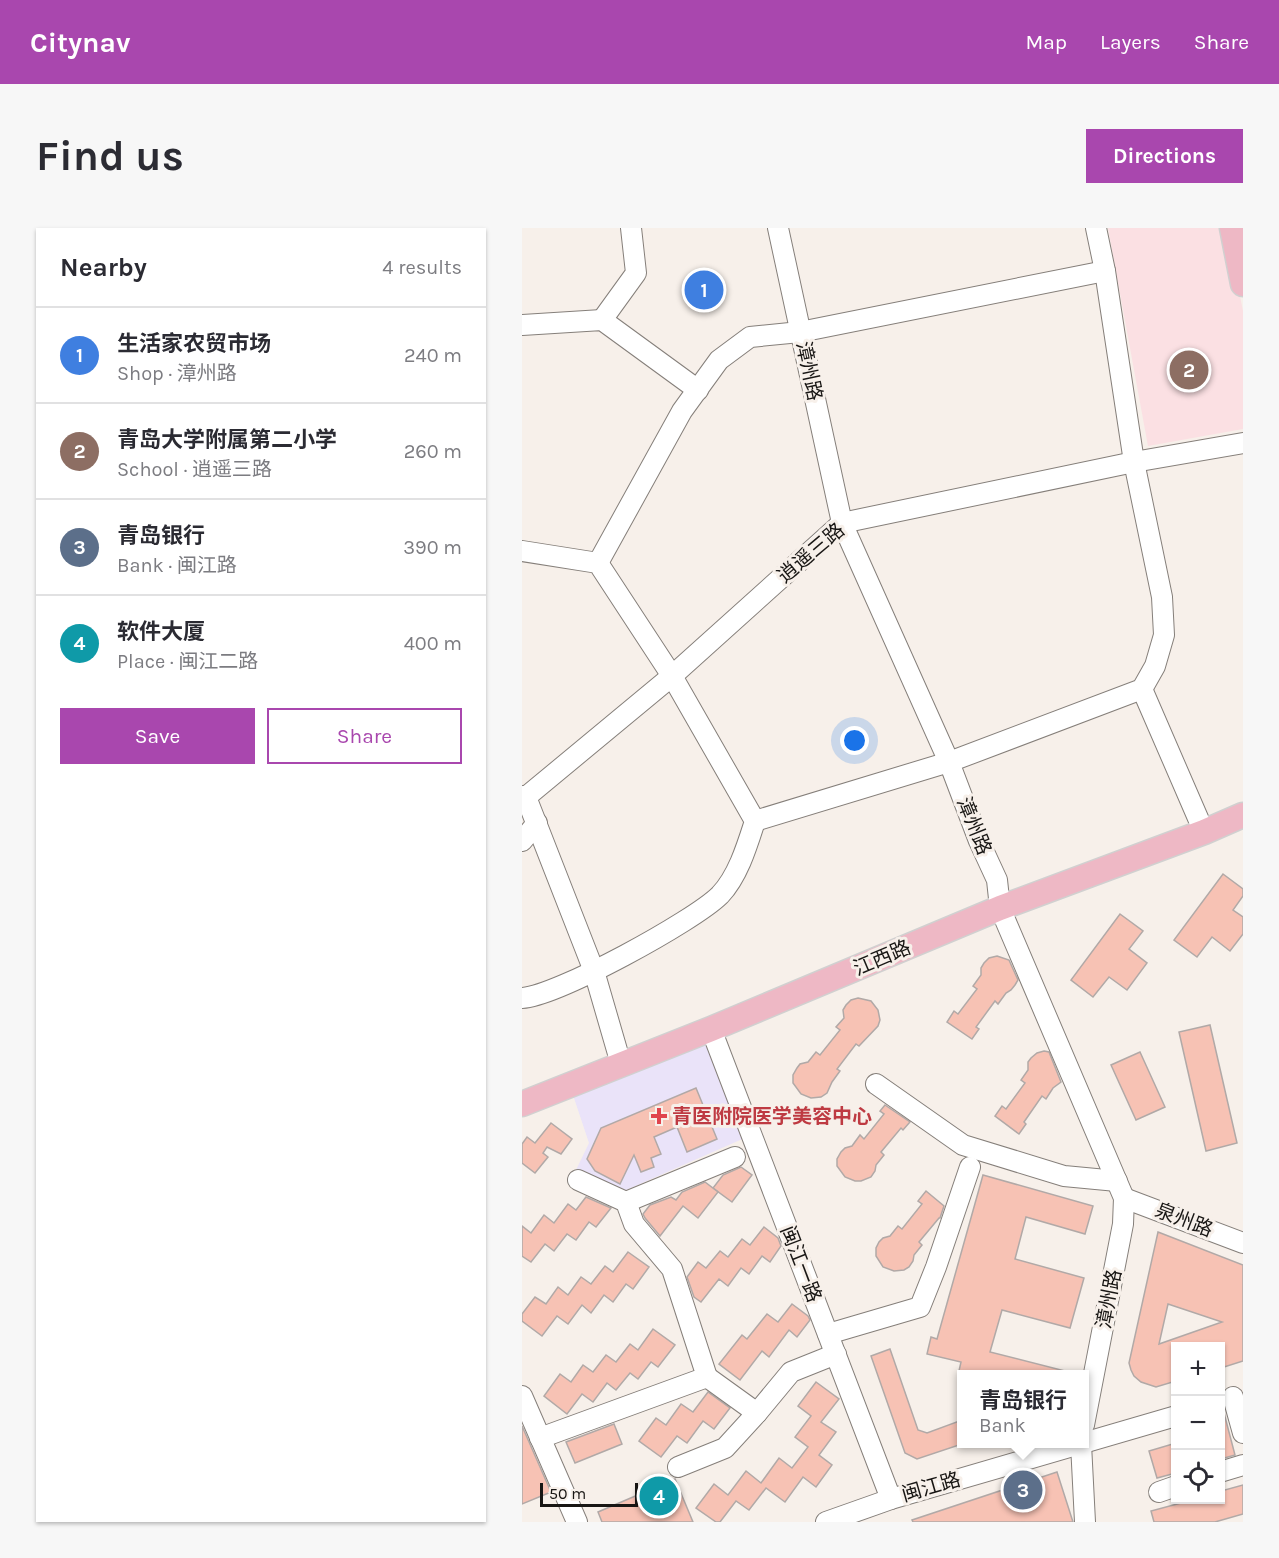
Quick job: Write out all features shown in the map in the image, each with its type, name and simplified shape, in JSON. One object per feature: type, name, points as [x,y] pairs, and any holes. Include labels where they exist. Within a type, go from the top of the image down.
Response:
[{"type":"main road","points":[[1232,228],[1243,284]]},
{"type":"main road","name":"江西路","points":[[522,1104],[711,1029],[1000,908],[1204,832],[1243,815]]},
{"type":"street","points":[[602,320],[636,273],[631,228]]},
{"type":"street","name":"漳州路","points":[[778,228],[842,523],[949,762],[979,841],[997,880],[1000,908],[1120,1189],[1123,1224],[1089,1399]]},
{"type":"street","points":[[755,821],[949,762],[1142,689],[1155,666],[1164,635],[1162,597],[1134,462],[1105,271],[1096,228]]},
{"type":"street","points":[[598,563],[682,411],[719,360],[750,337],[800,332],[1105,271]]},
{"type":"street","points":[[522,325],[602,320],[698,390]]},
{"type":"street","name":"逍遥三路","points":[[524,796],[672,676],[842,523],[1134,462],[1243,443]]},
{"type":"street","points":[[522,550],[598,563],[672,676],[755,821],[747,846],[729,883],[720,895],[704,908],[594,971],[550,990],[522,998]]},
{"type":"street","points":[[1142,689],[1204,832]]},
{"type":"street","points":[[524,796],[537,823],[594,971],[621,1064]]},
{"type":"street","points":[[522,841],[537,823]]},
{"type":"street","name":"闽江一路","points":[[711,1029],[891,1499]]},
{"type":"street","name":"泉州路","points":[[876,1084],[963,1145],[1064,1176],[1120,1189],[1243,1243]]},
{"type":"street","points":[[626,1202],[735,1157]]},
{"type":"street","points":[[828,1334],[920,1307],[970,1167]]},
{"type":"street","points":[[578,1180],[626,1202],[634,1224],[672,1269],[707,1377],[757,1413]]},
{"type":"street","points":[[678,1467],[724,1448],[791,1372],[836,1354]]},
{"type":"street","points":[[540,1438],[707,1377]]},
{"type":"street","points":[[522,1396],[577,1522]]},
{"type":"street","points":[[1232,1398],[1243,1433]]},
{"type":"street","name":"闽江路","points":[[1089,1442],[1171,1417]]},
{"type":"street","name":"闽江路","points":[[826,1522],[891,1499],[1067,1448]]},
{"type":"street","points":[[1081,1448],[1085,1522]]},
{"type":"street","points":[[1225,1471],[1243,1466]]},
{"type":"shaded area","points":[[1108,228],[1226,228],[1243,311],[1243,429],[1148,446]]},
{"type":"shaded area","name":"青医附院医学美容中心","points":[[707,1039],[747,1137],[624,1191],[576,1170],[589,1143],[573,1095]]},
{"type":"building","points":[[1223,874],[1243,889],[1243,896],[1233,910],[1243,917],[1243,934],[1230,951],[1212,937],[1197,957],[1174,940]]},
{"type":"building","points":[[1120,914],[1143,931],[1129,949],[1147,963],[1127,990],[1109,977],[1093,997],[1071,980]]},
{"type":"building","points":[[997,956],[1009,960],[1018,980],[998,1004],[995,1001],[976,1027],[979,1029],[972,1039],[947,1022],[954,1011],[958,1014],[977,989],[973,986],[981,975],[984,963],[989,958]]},
{"type":"building","points":[[858,998],[871,1001],[878,1010],[880,1020],[878,1026],[859,1046],[856,1044],[837,1069],[840,1071],[827,1093],[821,1097],[811,1098],[801,1094],[793,1083],[793,1075],[797,1068],[800,1064],[808,1062],[816,1052],[820,1055],[840,1030],[836,1027],[844,1018],[843,1010],[846,1005]]},
{"type":"building","points":[[1210,1025],[1237,1143],[1206,1151],[1179,1032]]},
{"type":"building","points":[[1044,1051],[1049,1052],[1061,1082],[1053,1088],[1046,1099],[1042,1096],[1024,1122],[1026,1124],[1019,1134],[995,1116],[1002,1106],[1006,1109],[1025,1083],[1021,1080],[1028,1070],[1028,1062],[1031,1058]]},
{"type":"building","points":[[1140,1052],[1165,1107],[1136,1120],[1111,1065]]},
{"type":"building","points":[[696,1088],[717,1139],[687,1152],[677,1127],[654,1137],[661,1154],[651,1158],[654,1167],[641,1172],[634,1155],[620,1184],[595,1171],[587,1159],[601,1128]]},
{"type":"building","points":[[885,1105],[910,1122],[903,1130],[901,1128],[881,1152],[884,1155],[876,1165],[871,1177],[855,1181],[845,1177],[837,1166],[837,1159],[841,1152],[852,1146],[860,1135],[864,1139],[884,1114],[880,1111]]},
{"type":"building","points":[[551,1123],[572,1139],[561,1154],[547,1147],[543,1153],[548,1157],[535,1173],[522,1163],[522,1144],[527,1137],[535,1143]]},
{"type":"building","points":[[741,1167],[752,1175],[732,1202],[713,1188],[723,1175]]},
{"type":"building","points":[[983,1175],[1093,1206],[1085,1234],[1026,1217],[1015,1259],[1084,1278],[1070,1328],[1002,1310],[990,1352],[1061,1370],[959,1370],[961,1362],[927,1354],[931,1337],[937,1339]]},
{"type":"building","points":[[705,1182],[718,1192],[698,1218],[683,1206],[660,1236],[643,1214],[650,1205],[671,1197],[676,1200],[682,1192]]},
{"type":"building","points":[[926,1191],[944,1206],[940,1218],[919,1242],[922,1245],[914,1255],[909,1267],[894,1271],[883,1267],[876,1256],[879,1242],[890,1236],[898,1226],[902,1229],[922,1204],[918,1201]]},
{"type":"building","points":[[586,1197],[611,1208],[596,1227],[589,1222],[576,1240],[567,1234],[554,1251],[545,1244],[531,1262],[522,1256],[522,1226],[531,1233],[544,1215],[554,1223],[568,1204],[576,1210]]},
{"type":"building","points":[[764,1227],[778,1238],[781,1246],[770,1262],[762,1256],[749,1274],[741,1268],[728,1286],[719,1279],[701,1302],[694,1297],[687,1277],[698,1262],[706,1268],[720,1251],[728,1257],[742,1239],[750,1245]]},
{"type":"building","points":[[1158,1232],[1243,1265],[1243,1361],[1225,1367],[1225,1342],[1171,1342],[1171,1382],[1156,1387],[1141,1382],[1131,1370],[1129,1363]],"holes":[[[1168,1304],[1222,1322],[1159,1344]]]},
{"type":"building","points":[[628,1252],[649,1267],[633,1289],[626,1284],[613,1302],[604,1295],[591,1313],[582,1305],[568,1324],[557,1316],[542,1336],[522,1321],[522,1314],[535,1297],[546,1304],[558,1287],[568,1295],[581,1277],[591,1284],[605,1266],[613,1272]]},
{"type":"building","points":[[792,1304],[810,1320],[797,1337],[789,1330],[769,1357],[762,1351],[740,1380],[719,1364],[742,1335],[747,1339],[767,1314],[778,1322]]},
{"type":"building","points":[[653,1329],[675,1345],[658,1367],[651,1362],[638,1379],[630,1373],[616,1390],[607,1383],[593,1402],[582,1394],[567,1414],[544,1396],[560,1374],[571,1382],[583,1365],[593,1372],[606,1355],[616,1362],[630,1344],[638,1350]]},
{"type":"building","points":[[890,1349],[918,1430],[927,1433],[957,1422],[957,1446],[917,1459],[905,1453],[871,1356]]},
{"type":"building","points":[[816,1382],[839,1399],[821,1422],[836,1432],[819,1455],[832,1465],[816,1487],[803,1477],[785,1502],[766,1488],[749,1510],[736,1501],[720,1522],[716,1522],[696,1508],[714,1484],[728,1495],[746,1471],[761,1483],[779,1458],[792,1468],[808,1447],[795,1437],[811,1416],[798,1406]]},
{"type":"building","points":[[708,1392],[730,1408],[714,1429],[703,1421],[687,1443],[677,1436],[661,1457],[639,1441],[656,1418],[666,1425],[681,1404],[693,1412]]},
{"type":"building","points":[[1225,1417],[1235,1455],[1225,1458]]},
{"type":"building","points":[[614,1424],[622,1444],[575,1463],[566,1442]]},
{"type":"building","points":[[522,1426],[551,1492],[522,1504]]},
{"type":"building","points":[[1171,1444],[1171,1474],[1157,1478],[1149,1451]]},
{"type":"building","points":[[1057,1472],[1073,1522],[913,1522],[912,1520]]},
{"type":"building","points":[[675,1479],[693,1522],[602,1522],[598,1512]]},
{"type":"building","points":[[1243,1485],[1243,1514],[1215,1522],[1154,1522],[1151,1511],[1177,1504],[1225,1504],[1225,1490]]},
{"type":"place","name":"生活家农贸市场","points":[[704,290]]},
{"type":"place","name":"青岛大学附属第二小学","points":[[1189,370]]},
{"type":"place","name":"青医附院医学美容中心","points":[[659,1116]]},
{"type":"place","name":"青岛银行","points":[[1023,1490]]},
{"type":"place","name":"软件大厦","points":[[659,1496]]}]
